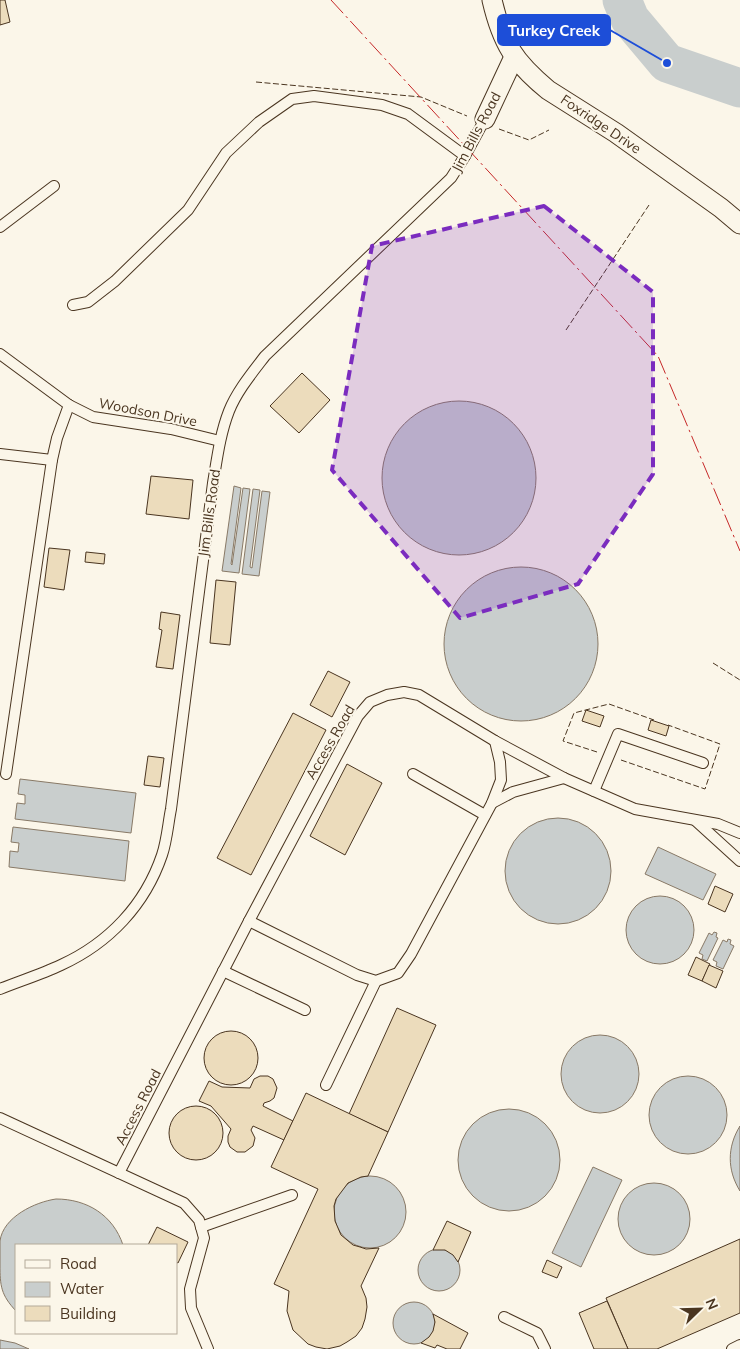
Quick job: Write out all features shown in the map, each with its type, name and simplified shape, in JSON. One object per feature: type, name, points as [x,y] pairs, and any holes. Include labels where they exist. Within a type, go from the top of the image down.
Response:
[{"type":"street","name":"Foxridge Drive","points":[[492,0],[502,35],[514,57],[527,72],[548,90],[616,133],[721,208],[740,224]]},
{"type":"street","name":"Jim Bills Road","points":[[485,118],[514,57]]},
{"type":"lane","points":[[73,305],[88,302],[115,281],[188,210],[226,154],[259,122],[292,99],[314,96],[382,105],[408,114],[465,156]]},
{"type":"lane","name":"Jim Bills Road","points":[[0,989],[60,966],[97,944],[116,929],[131,912],[155,873],[163,852],[171,809],[213,483],[220,440],[229,410],[244,384],[265,356],[452,178],[485,118]]},
{"type":"lane","points":[[0,227],[54,186]]},
{"type":"lane","name":"Woodson Drive","points":[[0,354],[69,405],[93,417],[171,429],[220,440]]},
{"type":"lane","points":[[6,774],[52,460],[57,438],[69,405]]},
{"type":"lane","points":[[0,454],[52,460]]},
{"type":"lane","name":"Access Road","points":[[119,1173],[249,921],[358,716],[370,702],[387,695],[404,692],[419,696],[495,741],[564,778],[634,809],[718,824],[740,834]]},
{"type":"lane","points":[[594,791],[618,734],[703,763]]},
{"type":"lane","points":[[249,921],[357,975],[376,981],[398,973],[411,954],[492,803],[501,780],[500,762],[495,741]]},
{"type":"lane","points":[[413,774],[485,815]]},
{"type":"lane","points":[[492,803],[513,792],[564,778]]},
{"type":"lane","points":[[696,821],[740,861]]},
{"type":"lane","points":[[223,971],[305,1010]]},
{"type":"lane","points":[[326,1085],[376,981]]},
{"type":"lane","points":[[0,1118],[184,1203],[199,1220],[204,1238],[190,1289],[191,1308],[208,1349]]},
{"type":"lane","points":[[201,1227],[292,1196]]},
{"type":"lane","points":[[504,1317],[537,1333],[545,1349]]},
{"type":"lane","points":[[732,1349],[740,1345]]},
{"type":"highlighted area","points":[[544,206],[653,292],[653,474],[578,584],[460,618],[332,470],[372,246]]},
{"type":"water","points":[[459,401],[489,406],[514,423],[531,448],[536,478],[531,508],[514,533],[489,550],[459,555],[429,550],[404,533],[387,508],[382,478],[387,448],[404,423],[429,406]]},
{"type":"water","points":[[234,486],[241,488],[232,565],[243,488],[250,489],[239,573],[222,571]]},
{"type":"water","points":[[253,489],[260,490],[250,567],[252,568],[262,491],[270,492],[259,576],[242,574]]},
{"type":"water","points":[[521,567],[551,572],[576,589],[593,614],[598,644],[593,674],[576,699],[551,716],[521,721],[491,716],[466,699],[449,674],[444,644],[449,614],[466,589],[491,572]]},
{"type":"water","points":[[20,779],[136,793],[131,833],[15,819],[17,803],[25,804],[25,795],[18,794]]},
{"type":"water","points":[[558,818],[578,822],[595,834],[607,851],[611,871],[607,891],[595,908],[578,920],[558,924],[538,920],[521,908],[509,891],[505,871],[509,851],[521,834],[538,822]]},
{"type":"water","points":[[13,827],[129,841],[125,881],[9,867],[10,851],[18,852],[19,843],[11,842]]},
{"type":"water","points":[[658,847],[716,874],[703,900],[645,874]]},
{"type":"water","points":[[660,896],[673,898],[684,906],[692,917],[694,930],[692,943],[684,954],[673,962],[660,964],[647,962],[636,954],[628,943],[626,930],[628,917],[636,906],[647,898]]},
{"type":"water","points":[[714,932],[717,933],[716,937],[718,938],[707,961],[702,959],[703,955],[699,953],[709,933],[712,935]]},
{"type":"water","points":[[728,939],[731,940],[730,944],[734,946],[723,969],[716,966],[717,962],[713,960],[723,940],[727,942]]},
{"type":"water","points":[[600,1035],[615,1038],[627,1047],[636,1059],[639,1074],[636,1089],[627,1101],[615,1110],[600,1113],[585,1110],[573,1101],[564,1089],[561,1074],[564,1059],[573,1047],[585,1038]]},
{"type":"water","points":[[688,1076],[703,1079],[715,1088],[724,1100],[727,1115],[724,1130],[715,1142],[703,1151],[688,1154],[673,1151],[661,1142],[652,1130],[649,1115],[652,1100],[661,1088],[673,1079]]},
{"type":"water","points":[[509,1109],[528,1113],[545,1124],[556,1141],[560,1160],[556,1179],[545,1196],[528,1207],[509,1211],[490,1207],[473,1196],[462,1179],[458,1160],[462,1141],[473,1124],[490,1113]]},
{"type":"water","points":[[740,1126],[740,1191],[733,1175],[730,1158],[733,1142]]},
{"type":"water","points":[[593,1167],[622,1180],[581,1267],[552,1253]]},
{"type":"water","points":[[377,1176],[396,1186],[404,1198],[406,1212],[404,1226],[396,1238],[384,1246],[363,1248],[344,1238],[336,1226],[334,1205],[344,1186],[356,1178]]},
{"type":"water","points":[[654,1183],[674,1189],[684,1199],[690,1219],[684,1239],[674,1249],[654,1255],[634,1249],[624,1239],[618,1219],[624,1199],[634,1189]]},
{"type":"water","points":[[56,1199],[78,1202],[97,1211],[113,1225],[123,1244],[15,1244],[15,1310],[4,1295],[1,1285],[0,1241],[2,1232],[21,1212],[39,1203]]},
{"type":"water","points":[[439,1249],[454,1255],[460,1270],[454,1285],[439,1291],[424,1285],[418,1270],[424,1255]]},
{"type":"water","points":[[414,1302],[429,1308],[435,1323],[429,1338],[414,1344],[399,1338],[393,1323],[399,1308]]},
{"type":"water","points":[[0,1340],[15,1343],[29,1349],[0,1349]]},
{"type":"building","points":[[0,0],[5,0],[10,22],[0,25]]},
{"type":"building","points":[[302,373],[330,400],[299,433],[270,406]]},
{"type":"building","points":[[151,476],[193,480],[189,519],[146,514]]},
{"type":"building","points":[[49,548],[70,550],[64,590],[44,587]]},
{"type":"building","points":[[86,552],[105,554],[104,564],[85,562]]},
{"type":"building","points":[[216,580],[236,582],[230,645],[210,643]]},
{"type":"building","points":[[161,612],[180,615],[173,669],[156,667],[162,630],[159,629]]},
{"type":"building","points":[[328,671],[350,682],[332,717],[310,705]]},
{"type":"building","points":[[586,710],[604,716],[600,727],[582,721]]},
{"type":"building","points":[[293,713],[326,730],[251,875],[217,858]]},
{"type":"building","points":[[651,720],[669,726],[666,736],[648,730]]},
{"type":"building","points":[[148,756],[164,758],[160,787],[144,785]]},
{"type":"building","points":[[347,764],[382,783],[345,855],[310,836]]},
{"type":"building","points":[[715,886],[733,894],[725,912],[708,904]]},
{"type":"building","points":[[696,957],[710,964],[702,981],[688,975]]},
{"type":"building","points":[[709,965],[723,971],[716,988],[702,981]]},
{"type":"building","points":[[397,1008],[436,1025],[388,1132],[349,1114]]},
{"type":"building","points":[[231,1031],[241,1033],[250,1039],[256,1048],[258,1058],[256,1068],[250,1077],[241,1083],[231,1085],[221,1083],[212,1077],[206,1068],[204,1058],[206,1048],[212,1039],[221,1033]]},
{"type":"building","points":[[260,1076],[268,1076],[273,1079],[277,1088],[274,1098],[264,1103],[263,1106],[293,1121],[284,1140],[253,1126],[251,1130],[255,1138],[253,1146],[245,1152],[237,1152],[230,1147],[228,1142],[231,1129],[211,1106],[199,1101],[209,1081],[222,1087],[250,1088],[254,1079]]},
{"type":"building","points":[[306,1093],[388,1132],[368,1176],[348,1183],[336,1199],[334,1206],[335,1221],[341,1235],[353,1245],[366,1249],[379,1248],[361,1286],[366,1298],[367,1307],[362,1328],[356,1336],[347,1342],[327,1349],[308,1344],[293,1330],[287,1311],[289,1291],[274,1284],[318,1189],[271,1167]]},
{"type":"building","points":[[196,1106],[206,1108],[215,1114],[221,1123],[223,1133],[221,1143],[215,1152],[206,1158],[196,1160],[186,1158],[177,1152],[171,1143],[169,1133],[171,1123],[177,1114],[186,1108]]},
{"type":"building","points":[[447,1221],[471,1232],[458,1262],[453,1255],[445,1250],[433,1250]]},
{"type":"building","points":[[157,1227],[188,1242],[178,1263],[178,1244],[148,1244]]},
{"type":"building","points":[[740,1239],[740,1313],[657,1349],[628,1349],[606,1298]]},
{"type":"building","points":[[547,1260],[562,1267],[557,1278],[542,1272]]},
{"type":"building","points":[[607,1301],[628,1349],[594,1349],[579,1313]]},
{"type":"building","points":[[433,1314],[468,1333],[460,1349],[447,1349],[437,1345],[435,1348],[421,1343],[433,1331],[435,1322]]},
{"type":"waterway","points":[[622,0],[630,19],[667,63],[740,88]]},
{"type":"fence","points":[[256,82],[421,97],[467,116]]},
{"type":"fence","points":[[499,129],[529,140],[549,130]]},
{"type":"fence","points":[[566,330],[649,205]]},
{"type":"fence","points":[[713,663],[740,680]]},
{"type":"fence","points":[[597,752],[563,741],[574,713],[609,704],[654,720]]},
{"type":"fence","points":[[621,760],[705,789],[720,744],[668,725]]},
{"type":"power","points":[[331,0],[658,356],[740,551]]},
{"type":"place","name":"Turkey Creek","points":[[667,63]]}]
